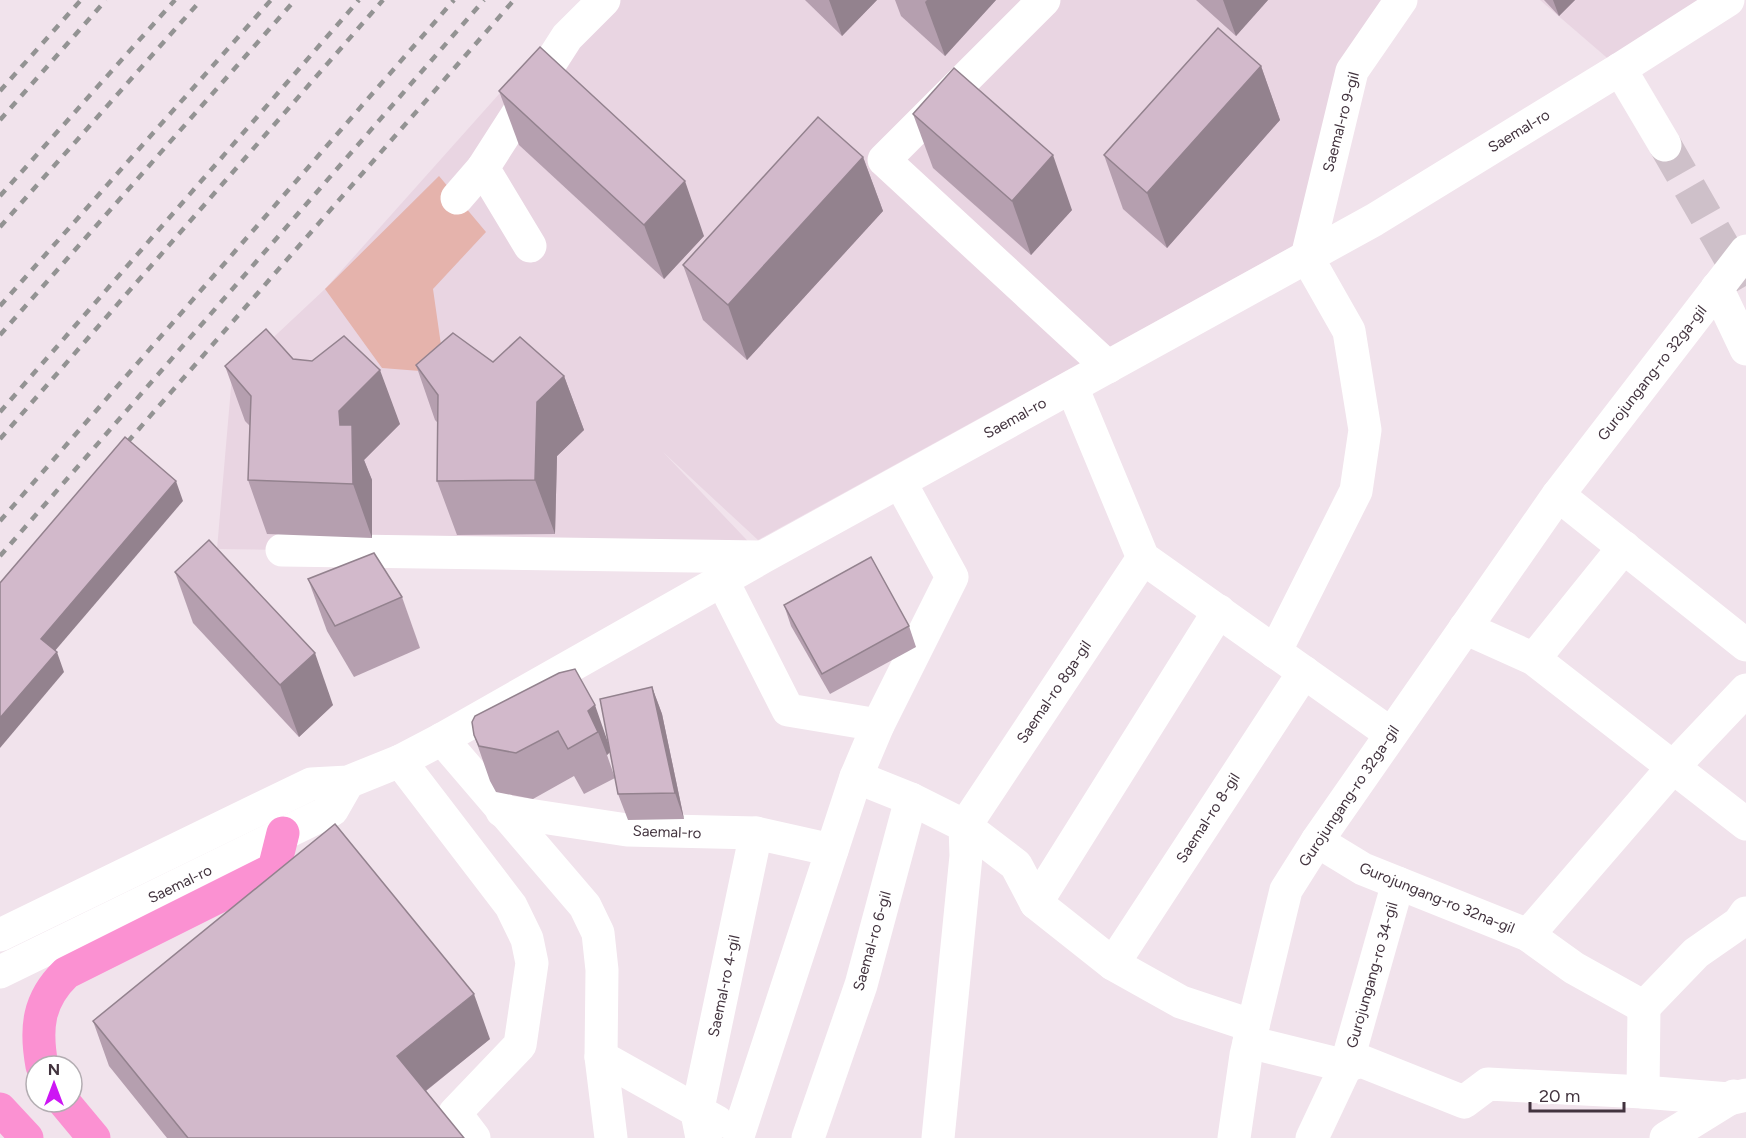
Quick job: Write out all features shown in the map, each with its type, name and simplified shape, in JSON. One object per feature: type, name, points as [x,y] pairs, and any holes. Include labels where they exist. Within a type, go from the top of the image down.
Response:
[{"type":"main road","points":[[41,1054],[39,1039],[42,1010],[46,997],[66,973],[274,869],[284,834]]},
{"type":"main road","points":[[0,1109],[27,1138]]},
{"type":"main road","points":[[74,1114],[94,1138]]},
{"type":"street","points":[[458,198],[483,168],[567,37],[604,0]]},
{"type":"street","points":[[1044,0],[884,160],[1108,366]]},
{"type":"street","name":"Saemal-ro 9-gil","points":[[1307,256],[1352,71],[1401,0]]},
{"type":"street","name":"Saemal-ro","points":[[0,935],[311,784],[348,782],[442,739],[763,557],[1374,219],[1620,69],[1728,0]]},
{"type":"street","points":[[1620,69],[1665,145]]},
{"type":"street","points":[[483,168],[530,246]]},
{"type":"street","name":"Gurojungang-ro 32ga-gil","points":[[1234,1138],[1251,1034],[1286,890],[1317,841],[1558,495],[1746,251]]},
{"type":"street","points":[[1275,652],[1356,490],[1365,430],[1348,331],[1307,256]]},
{"type":"street","points":[[1717,288],[1746,349]]},
{"type":"street","points":[[1072,387],[1143,558],[1391,734]]},
{"type":"street","points":[[601,1057],[700,1125],[744,1136],[856,777],[878,725],[952,577],[900,482]]},
{"type":"street","points":[[1558,495],[1746,645]]},
{"type":"street","points":[[1534,659],[1624,547]]},
{"type":"street","points":[[282,550],[763,557]]},
{"type":"street","name":"Saemal-ro 8ga-gil","points":[[965,826],[1143,558]]},
{"type":"street","points":[[722,580],[788,710],[878,725]]},
{"type":"street","points":[[1036,903],[1219,611]]},
{"type":"street","points":[[1465,628],[1534,659],[1746,824]]},
{"type":"street","name":"Saemal-ro 8-gil","points":[[1113,964],[1304,672]]},
{"type":"street","name":"Gurojungang-ro 32na-gil","points":[[1528,935],[1674,766],[1746,690]]},
{"type":"street","points":[[442,739],[585,906],[598,933],[602,970],[601,1057],[611,1138]]},
{"type":"street","points":[[400,760],[512,906],[527,939],[532,963],[520,1045],[455,1113],[474,1138]]},
{"type":"street","points":[[856,777],[911,799],[965,826],[1016,865],[1036,903],[1113,964],[1181,1002],[1251,1034]]},
{"type":"street","name":"Saemal-ro","points":[[0,972],[332,810],[348,782]]},
{"type":"street","name":"Saemal-ro 6-gil","points":[[808,1138],[861,985],[911,799]]},
{"type":"street","name":"Saemal-ro","points":[[502,811],[627,830],[756,834],[832,850]]},
{"type":"street","points":[[938,1138],[966,856],[965,826]]},
{"type":"street","name":"Saemal-ro 4-gil","points":[[700,1125],[756,834]]},
{"type":"street","name":"Gurojungang-ro 32na-gil","points":[[1317,841],[1363,869],[1528,935],[1574,968],[1644,1006]]},
{"type":"street","name":"Gurojungang-ro 34-gil","points":[[1312,1138],[1346,1066],[1398,883]]},
{"type":"street","points":[[1643,1092],[1644,1006],[1696,953],[1739,923],[1746,913]]},
{"type":"street","name":"Gurojungang-ro 34-gil","points":[[1251,1034],[1346,1066],[1361,1061],[1464,1102],[1488,1084],[1643,1092],[1740,1094]]},
{"type":"street","name":"Gurojungang-ro 34-gil","points":[[1666,1138],[1740,1094]]},
{"type":"shaded area","points":[[583,0],[1388,0],[1300,242],[758,540],[663,452],[763,557],[217,549],[232,376],[325,289]]},
{"type":"shaded area","points":[[1540,0],[1728,0],[1620,69]]},
{"type":"shaded area","points":[[439,176],[486,232],[433,289],[445,373],[382,368],[325,289]]},
{"type":"building","points":[[1218,28],[1261,66],[1147,193],[1104,155]]},
{"type":"building","points":[[540,47],[685,181],[644,225],[499,91]]},
{"type":"building","points":[[954,68],[1053,155],[1012,201],[913,114]]},
{"type":"building","points":[[818,117],[863,157],[728,305],[683,265]]},
{"type":"building","points":[[266,329],[293,359],[312,361],[344,336],[380,370],[339,411],[340,425],[352,425],[353,484],[248,480],[251,396],[225,366]]},
{"type":"building","points":[[453,333],[493,362],[520,337],[564,376],[537,402],[535,480],[437,481],[438,395],[416,365]]},
{"type":"building","points":[[125,437],[176,481],[41,639],[57,652],[0,718],[0,583]]},
{"type":"building","points":[[209,540],[315,653],[280,685],[175,572]]},
{"type":"building","points":[[374,553],[402,597],[335,626],[308,579]]},
{"type":"building","points":[[871,557],[909,626],[822,674],[784,605]]},
{"type":"building","points":[[575,669],[595,705],[588,711],[598,732],[568,749],[558,731],[516,753],[479,746],[472,722],[475,716],[559,673]]},
{"type":"building","points":[[652,687],[675,793],[618,794],[600,699]]},
{"type":"building","points":[[335,824],[474,994],[397,1056],[464,1138],[188,1138],[93,1021]]},
{"type":"tunnel","points":[[1665,145],[1746,286]]},
{"type":"railway","points":[[0,91],[81,0]]},
{"type":"railway","points":[[0,120],[106,0]]},
{"type":"railway","points":[[0,196],[175,0]]},
{"type":"railway","points":[[0,227],[201,0]]},
{"type":"railway","points":[[0,306],[271,0]]},
{"type":"railway","points":[[0,335],[295,0]]},
{"type":"railway","points":[[0,412],[359,0]]},
{"type":"railway","points":[[0,439],[383,0]]},
{"type":"railway","points":[[0,521],[454,0]]},
{"type":"railway","points":[[0,556],[484,0]]},
{"type":"railway","points":[[117,454],[514,0]]}]
